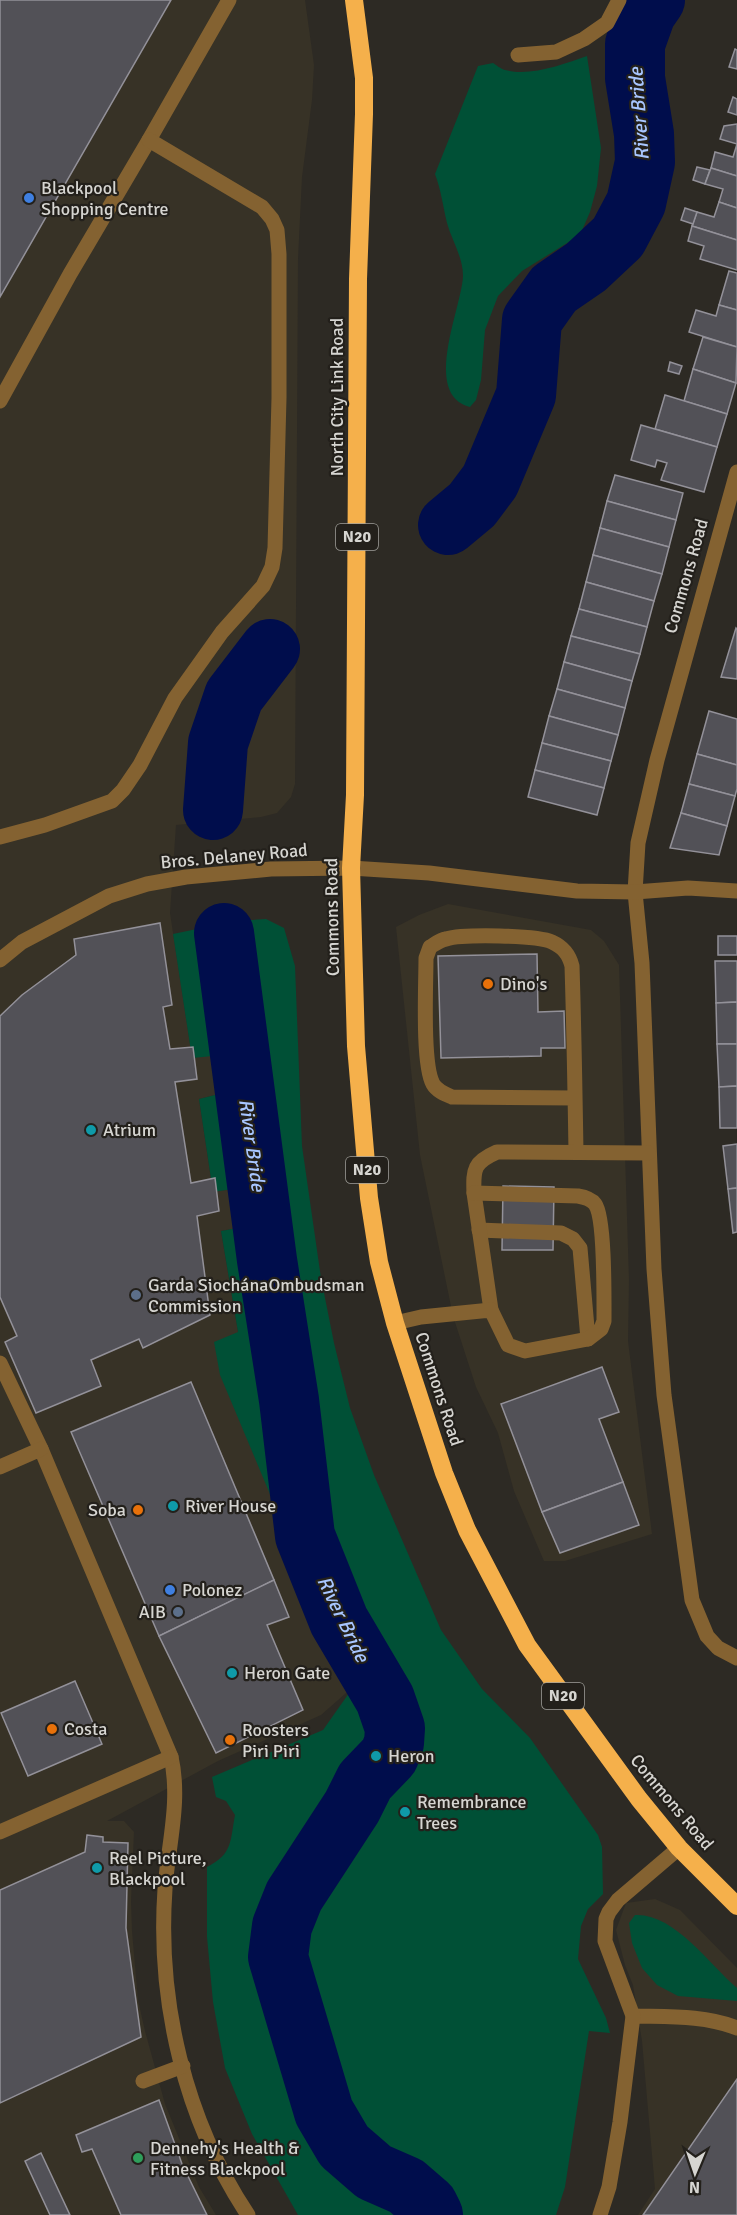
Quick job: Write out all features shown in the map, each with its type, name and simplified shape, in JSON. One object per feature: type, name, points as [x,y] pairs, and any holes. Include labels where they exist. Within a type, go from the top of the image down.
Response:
[{"type":"highway","name":"North City Link Road","points":[[354,0],[364,78],[358,279],[355,795]]},
{"type":"highway","name":"Commons Road","points":[[355,795],[351,868],[356,1046],[369,1198],[379,1262],[395,1323],[444,1473],[467,1530],[527,1645],[639,1799],[679,1848],[737,1906]]},
{"type":"street","points":[[0,401],[70,274],[229,0]]},
{"type":"street","points":[[518,55],[556,52],[584,39],[607,23],[619,0]]},
{"type":"street","points":[[0,837],[45,825],[112,801],[123,790],[140,765],[175,698],[222,632],[263,586],[272,567],[275,549],[279,398],[279,254],[276,230],[272,219],[262,207],[149,140]]},
{"type":"street","name":"Commons Road","points":[[737,472],[657,760],[639,843],[635,892],[642,963],[648,1153],[664,1395],[692,1600],[707,1636],[718,1648],[737,1658]]},
{"type":"street","name":"Bros. Delaney Road","points":[[0,960],[22,942],[109,896],[147,884],[186,876],[271,869],[351,868],[429,873],[577,891],[635,892],[688,888],[737,891]]},
{"type":"street","points":[[575,1098],[452,1097],[442,1093],[434,1086],[427,1057],[426,958],[430,947],[449,938],[526,936],[551,941],[563,948],[569,955],[572,966],[575,1098],[576,1152]]},
{"type":"street","points":[[474,1193],[578,1196],[587,1198],[595,1204],[601,1222],[604,1321],[601,1329],[588,1339],[525,1350],[508,1346],[502,1338],[491,1310],[474,1193],[473,1174],[481,1159],[497,1152],[648,1153]]},
{"type":"street","points":[[479,1230],[561,1233],[573,1239],[580,1248],[588,1339]]},
{"type":"street","points":[[395,1323],[421,1317],[491,1310]]},
{"type":"street","points":[[0,1363],[41,1449],[171,1757],[175,1772],[175,1794],[165,1888],[164,1956],[170,2012],[196,2112],[226,2178],[248,2215]]},
{"type":"street","points":[[0,1467],[41,1449]]},
{"type":"street","points":[[0,1832],[171,1757]]},
{"type":"street","points":[[600,2215],[609,2187],[620,2122],[633,2016],[606,1947],[606,1919],[618,1900],[679,1848]]},
{"type":"street","points":[[633,2016],[678,2017],[721,2022],[737,2028]]},
{"type":"street","points":[[143,2081],[183,2066]]},
{"type":"shaded area","points":[[0,0],[305,0],[314,65],[302,177],[298,259],[295,784],[291,797],[277,813],[261,817],[176,825],[170,913],[192,1057],[213,1055],[219,1094],[199,1099],[213,1192],[233,1189],[238,1228],[221,1231],[238,1332],[309,1585],[329,1635],[354,1686],[321,1715],[218,1761],[107,1821],[124,1821],[134,1832],[131,1901],[138,2000],[165,2104],[199,2187],[216,2215],[0,2215]]},
{"type":"shaded area","points":[[448,904],[591,930],[604,941],[619,965],[629,1280],[628,1341],[652,1534],[565,1561],[544,1561],[514,1491],[498,1433],[476,1387],[453,1316],[420,1155],[396,927]]},
{"type":"shaded area","points":[[655,1899],[680,1910],[737,1968],[737,2215],[638,2215],[655,2189],[642,2041],[633,1985],[616,1930],[626,1903]]},
{"type":"green space","points":[[587,56],[601,148],[597,186],[590,212],[580,235],[522,271],[498,296],[485,330],[481,380],[476,400],[470,407],[456,399],[448,386],[446,368],[448,349],[463,276],[435,174],[478,66],[493,63],[500,68],[515,72],[536,71]]},
{"type":"green space","points":[[266,919],[284,928],[295,966],[302,1146],[321,1278],[350,1408],[374,1475],[441,1630],[482,1689],[530,1738],[598,1835],[602,1847],[603,1894],[588,1909],[581,1926],[578,1959],[606,2018],[610,2033],[589,2031],[565,2187],[556,2215],[298,2215],[252,2134],[225,2068],[213,2002],[207,1937],[207,1867],[226,1852],[235,1815],[226,1801],[216,1797],[212,1777],[323,1730],[354,1686],[329,1635],[220,1375],[214,1342],[238,1332],[221,1231],[238,1228],[233,1189],[213,1192],[199,1099],[219,1094],[213,1056],[192,1058],[173,934],[235,921]]},
{"type":"green space","points":[[635,1915],[663,1922],[677,1931],[737,1988],[737,2001],[678,1996],[657,1985],[642,1968],[632,1943],[629,1923]]},
{"type":"building","name":"Blackpool Shopping Centre","points":[[0,0],[171,0],[0,297]]},
{"type":"building","points":[[735,49],[737,50],[737,69],[729,67]]},
{"type":"building","points":[[733,97],[737,99],[737,115],[728,112]]},
{"type":"building","points":[[737,124],[737,144],[720,139],[724,126]]},
{"type":"building","points":[[737,144],[737,176],[711,168],[715,152],[733,157]]},
{"type":"building","points":[[697,167],[710,170],[705,184],[693,180]]},
{"type":"building","points":[[711,168],[737,176],[737,208],[719,202],[723,189],[705,184]]},
{"type":"building","points":[[719,202],[737,208],[737,240],[692,226],[697,212],[714,217]]},
{"type":"building","points":[[685,208],[697,212],[693,224],[681,220]]},
{"type":"building","points":[[692,226],[737,240],[737,270],[700,259],[704,246],[688,241]]},
{"type":"building","points":[[729,271],[737,273],[737,310],[719,305]]},
{"type":"building","points":[[719,305],[737,310],[737,347],[689,332],[696,310],[716,316]]},
{"type":"building","points":[[703,337],[737,347],[736,383],[693,369]]},
{"type":"building","points":[[670,362],[682,366],[679,374],[668,371]]},
{"type":"building","points":[[693,369],[736,383],[727,414],[684,401]]},
{"type":"building","points":[[665,395],[727,414],[717,447],[655,429]]},
{"type":"building","points":[[641,425],[717,447],[704,492],[661,480],[667,463],[657,460],[655,467],[631,460]]},
{"type":"building","points":[[615,475],[683,493],[676,520],[607,501]]},
{"type":"building","points":[[607,501],[676,520],[669,547],[600,528]]},
{"type":"building","points":[[600,528],[669,547],[662,574],[593,555]]},
{"type":"building","points":[[593,555],[662,574],[654,601],[586,582]]},
{"type":"building","points":[[586,582],[654,601],[647,627],[579,609]]},
{"type":"building","points":[[579,609],[647,627],[640,654],[571,636]]},
{"type":"building","points":[[736,628],[737,679],[721,677]]},
{"type":"building","points":[[571,636],[640,654],[632,681],[564,662]]},
{"type":"building","points":[[564,662],[632,681],[625,708],[557,689]]},
{"type":"building","points":[[557,689],[625,708],[618,735],[549,716]]},
{"type":"building","points":[[709,711],[737,719],[737,765],[697,754]]},
{"type":"building","points":[[549,716],[618,735],[611,761],[542,743]]},
{"type":"building","points":[[542,743],[611,761],[604,788],[535,770]]},
{"type":"building","points":[[697,754],[737,765],[735,796],[689,784]]},
{"type":"building","points":[[535,770],[604,788],[597,815],[528,797]]},
{"type":"building","points":[[689,784],[735,796],[727,826],[681,813]]},
{"type":"building","points":[[681,813],[727,826],[719,855],[670,848]]},
{"type":"building","name":"Atrium","points":[[160,923],[172,1005],[163,1007],[170,1049],[193,1047],[197,1079],[175,1082],[191,1183],[215,1178],[219,1211],[197,1216],[210,1315],[143,1348],[139,1339],[91,1360],[101,1386],[36,1413],[5,1342],[17,1336],[0,1297],[0,1016],[22,995],[76,955],[74,939]]},
{"type":"building","points":[[718,936],[737,936],[737,955],[718,955]]},
{"type":"building","name":"Dino's","points":[[537,954],[538,1012],[564,1011],[565,1048],[541,1048],[541,1056],[441,1058],[438,956]]},
{"type":"building","points":[[715,961],[737,961],[737,1002],[716,1003]]},
{"type":"building","points":[[737,1002],[737,1044],[717,1044],[716,1003]]},
{"type":"building","points":[[717,1044],[737,1044],[737,1086],[719,1087]]},
{"type":"building","points":[[737,1086],[737,1128],[720,1128],[719,1087]]},
{"type":"building","points":[[737,1144],[737,1188],[728,1189],[723,1146]]},
{"type":"building","points":[[503,1186],[554,1187],[553,1250],[502,1250]]},
{"type":"building","points":[[737,1188],[737,1232],[733,1233],[728,1189]]},
{"type":"building","points":[[602,1367],[619,1412],[599,1419],[623,1482],[542,1512],[501,1404]]},
{"type":"building","name":"River House","points":[[191,1382],[274,1580],[159,1636],[71,1432]]},
{"type":"building","points":[[623,1482],[639,1525],[560,1553],[542,1512]]},
{"type":"building","name":"Heron Gate","points":[[274,1580],[289,1617],[267,1625],[303,1710],[216,1753],[159,1636]]},
{"type":"building","name":"Costa","points":[[75,1681],[102,1744],[28,1776],[1,1713]]},
{"type":"building","points":[[87,1835],[103,1837],[103,1842],[128,1843],[126,1928],[141,2037],[0,2103],[0,1890],[85,1852]]},
{"type":"building","points":[[737,2079],[737,2215],[643,2215]]},
{"type":"building","name":"Dennehy's Health & Fitness Blackpool","points":[[159,2100],[182,2164],[207,2215],[121,2215],[92,2149],[82,2152],[76,2135]]},
{"type":"building","points":[[41,2153],[70,2215],[50,2215],[25,2161]]},
{"type":"waterway","name":"River Bride","points":[[448,525],[472,505],[490,481],[526,395],[532,320],[554,289],[586,267],[618,237],[636,203],[645,162],[644,134],[635,78],[635,44],[646,13],[655,0]]},
{"type":"waterway","name":"River Bride","points":[[213,810],[218,743],[234,696],[270,649]]},
{"type":"waterway","name":"River Bride","points":[[224,933],[267,1260],[289,1400],[305,1536],[339,1621],[385,1699],[395,1728],[394,1743],[389,1756],[365,1781],[352,1807],[294,1896],[282,1926],[278,1957],[324,2112],[344,2146],[374,2172],[406,2186],[428,2205],[433,2215]]},
{"type":"place","name":"Blackpool Shopping Centre","points":[[29,198]]},
{"type":"place","name":"Dino's","points":[[488,984]]},
{"type":"place","name":"Atrium","points":[[91,1130]]},
{"type":"place","name":"Garda SiochánaOmbudsman Commission","points":[[136,1295]]},
{"type":"place","name":"River House","points":[[173,1506]]},
{"type":"place","name":"Soba","points":[[138,1510]]},
{"type":"place","name":"Polonez","points":[[170,1590]]},
{"type":"place","name":"AIB","points":[[178,1612]]},
{"type":"place","name":"Heron Gate","points":[[232,1673]]},
{"type":"place","name":"Costa","points":[[52,1729]]},
{"type":"place","name":"Roosters Piri Piri","points":[[230,1740]]},
{"type":"place","name":"Heron","points":[[376,1756]]},
{"type":"place","name":"Remembrance Trees","points":[[405,1812]]},
{"type":"place","name":"Reel Picture, Blackpool","points":[[97,1868]]},
{"type":"place","name":"Dennehy's Health & Fitness Blackpool","points":[[138,2158]]}]
